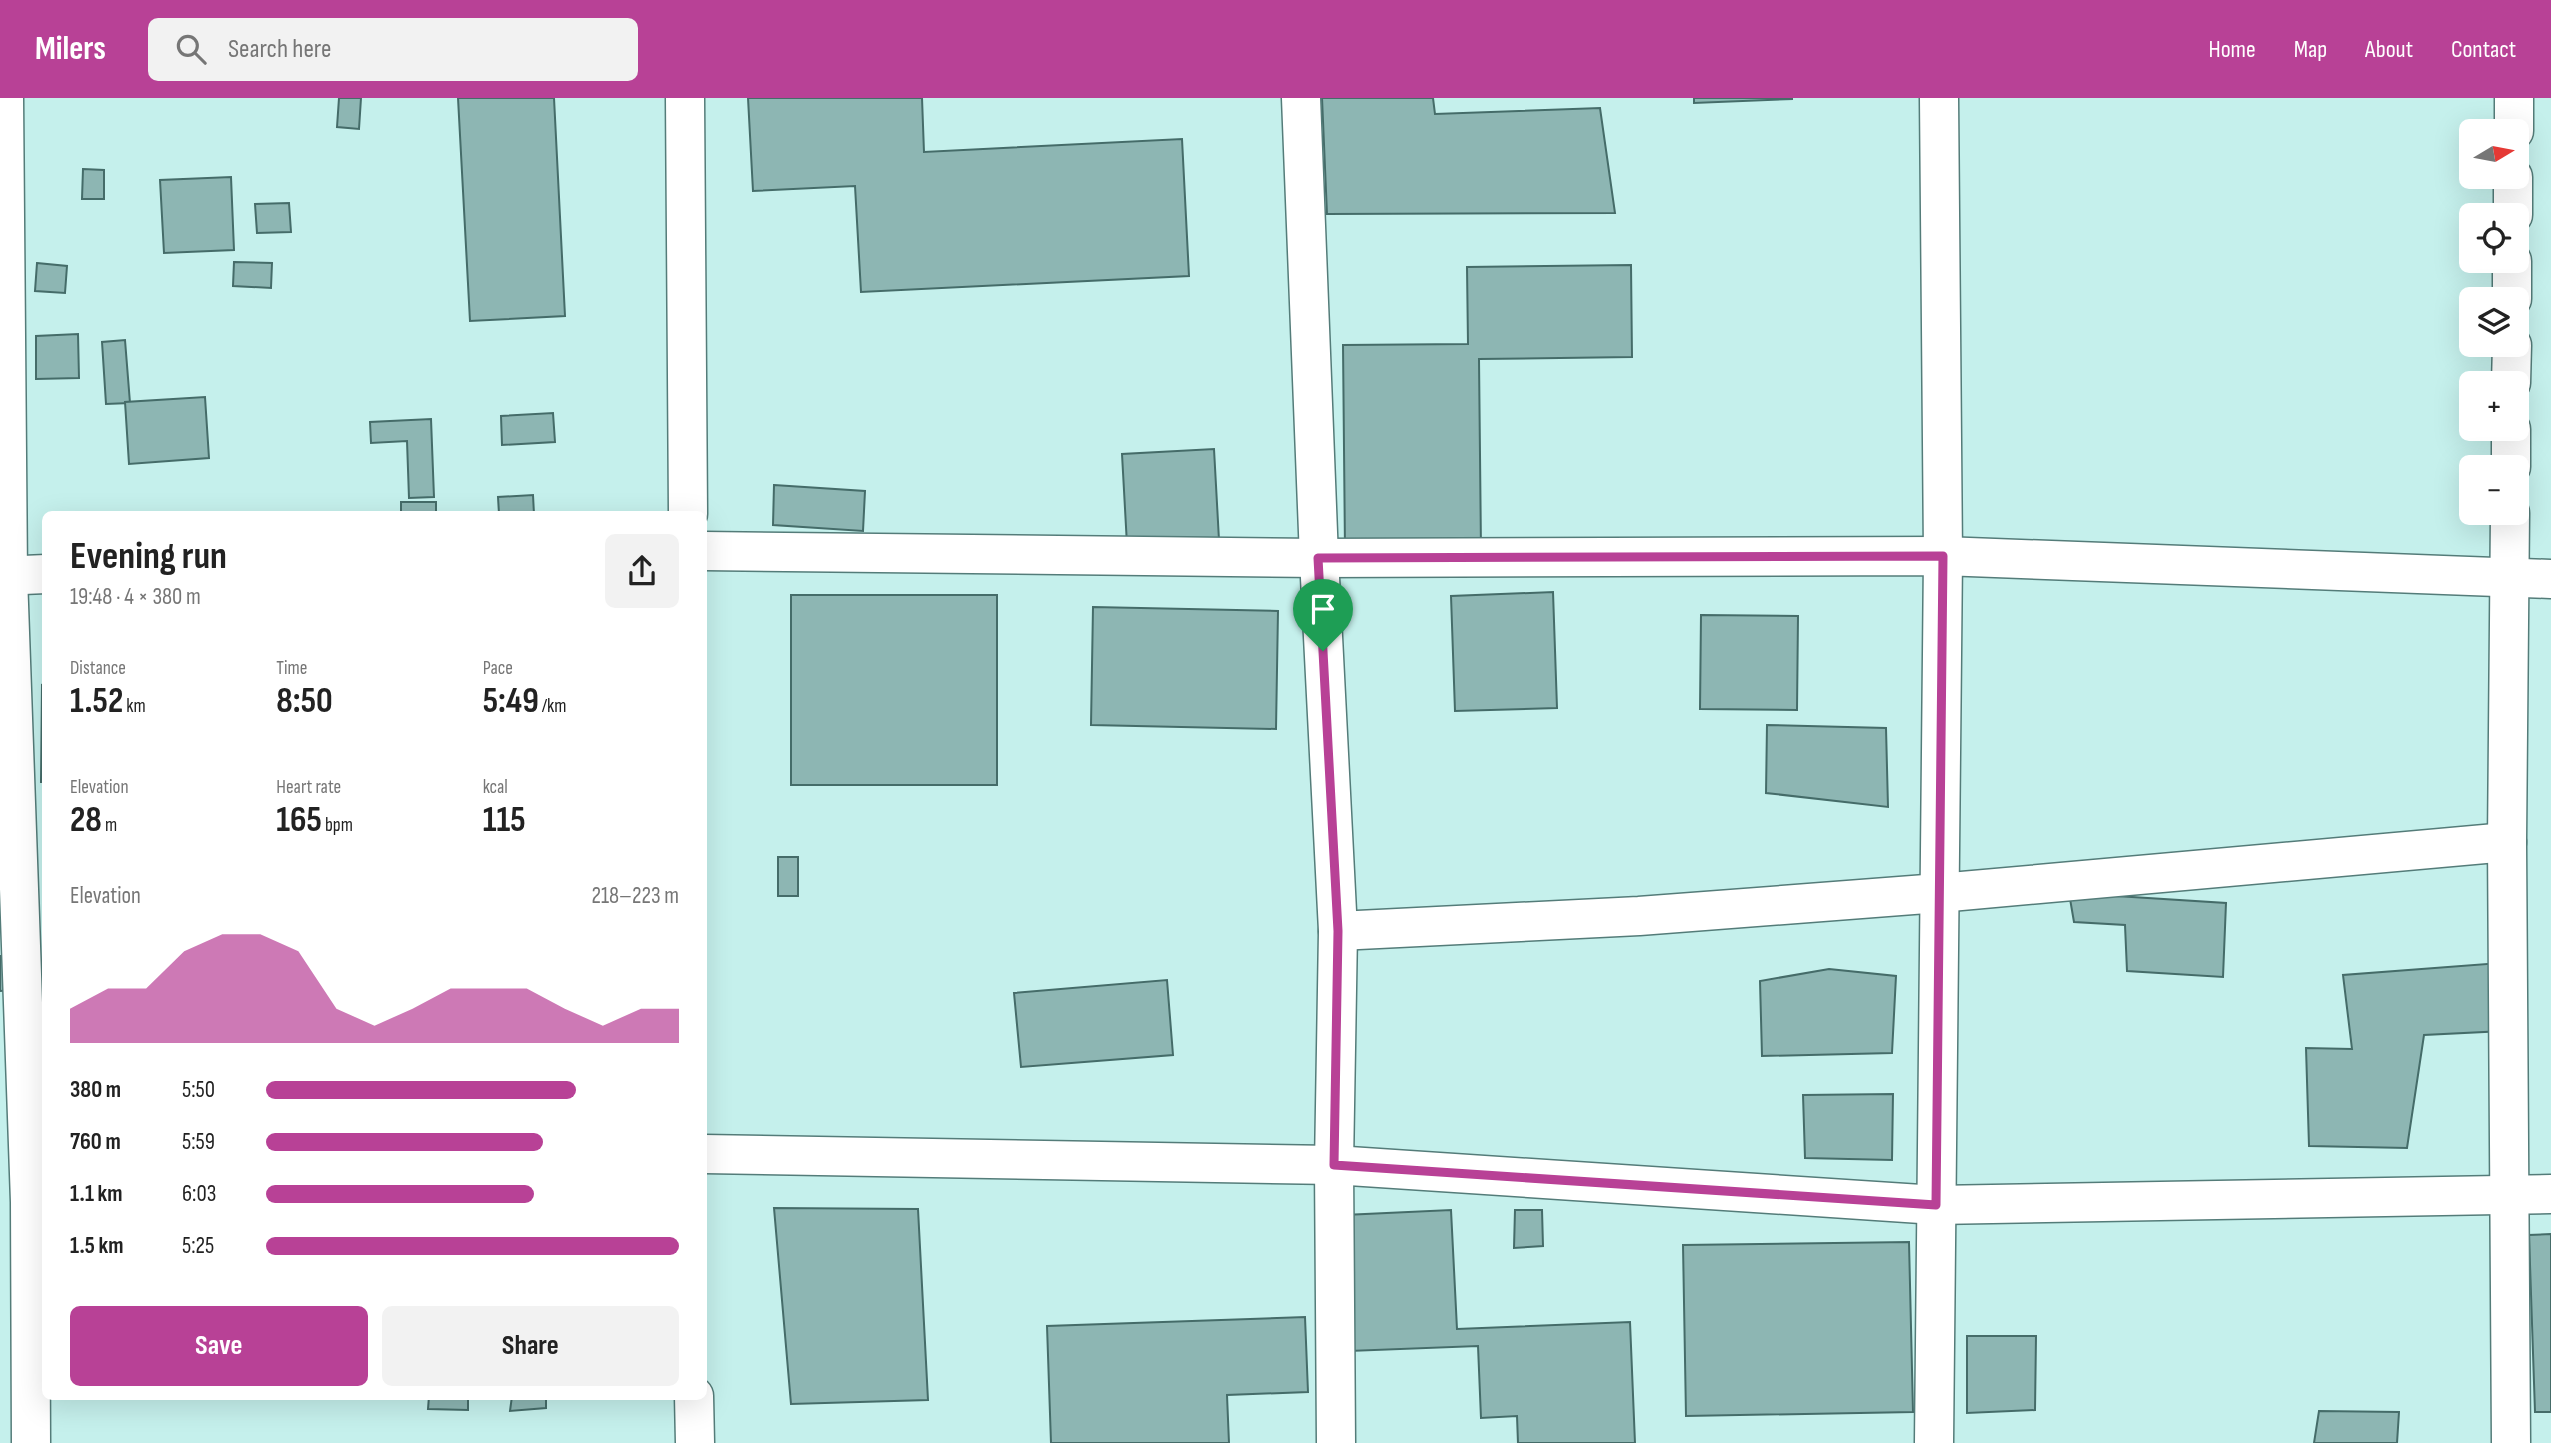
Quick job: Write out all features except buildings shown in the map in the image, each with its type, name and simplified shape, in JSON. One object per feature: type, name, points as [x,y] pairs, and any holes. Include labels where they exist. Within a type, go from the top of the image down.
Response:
[{"type":"street","points":[[4,98],[4,576],[10,909],[34,950],[25,1202],[31,1443]]},
{"type":"street","points":[[685,98],[688,511]]},
{"type":"street","points":[[1301,98],[1318,558],[1338,931],[1334,1165],[1336,1443]]},
{"type":"street","points":[[1934,1443],[1943,556],[1939,98]]},
{"type":"street","points":[[2514,98],[2514,119]]},
{"type":"street","points":[[2510,525],[2507,842],[2511,1443]]},
{"type":"street","points":[[707,551],[1318,558],[1943,556],[2551,579]]},
{"type":"street","points":[[4,576],[42,574]]},
{"type":"street","points":[[1338,931],[1639,916],[1938,893],[2507,842]]},
{"type":"street","points":[[707,1154],[1334,1165],[1936,1205],[2551,1194]]},
{"type":"street","points":[[694,1400],[695,1443]]},
{"type":"route","points":[[1943,556],[1936,1205],[1334,1165],[1338,931],[1323,651],[1318,558],[1943,556]]}]
